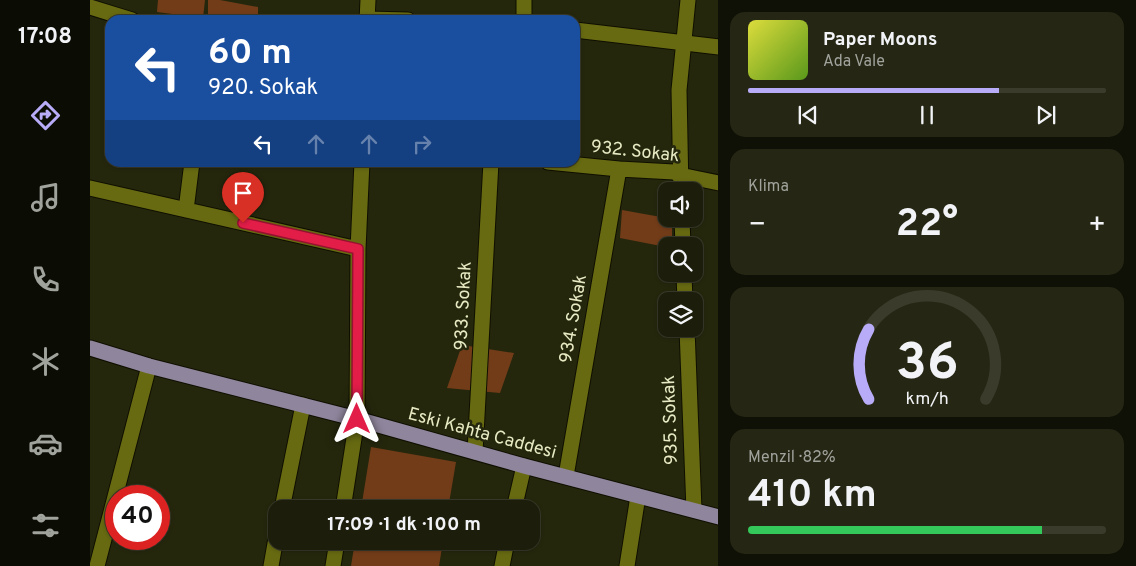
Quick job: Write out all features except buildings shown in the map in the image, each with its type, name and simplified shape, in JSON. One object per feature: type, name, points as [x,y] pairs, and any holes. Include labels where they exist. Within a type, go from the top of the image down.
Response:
[{"type":"main road","name":"Eski Kahta Caddesi","points":[[90,348],[149,366],[357,419],[524,466],[718,517]]},
{"type":"street","points":[[367,15],[368,0]]},
{"type":"street","points":[[524,0],[524,15]]},
{"type":"street","points":[[680,182],[679,90],[688,0]]},
{"type":"street","points":[[90,7],[116,15]]},
{"type":"street","points":[[580,31],[718,47]]},
{"type":"street","name":"932. Sokak","points":[[580,165],[674,172],[718,183]]},
{"type":"street","points":[[186,210],[191,167]]},
{"type":"street","points":[[344,500],[357,419],[358,249],[362,167]]},
{"type":"street","name":"933. Sokak","points":[[475,452],[491,167]]},
{"type":"street","name":"934. Sokak","points":[[566,476],[619,169]]},
{"type":"street","points":[[90,188],[358,249]]},
{"type":"street","name":"935. Sokak","points":[[687,337],[694,510]]},
{"type":"street","points":[[97,566],[149,366]]},
{"type":"street","points":[[284,500],[303,405]]},
{"type":"street","points":[[516,500],[524,466]]},
{"type":"street","points":[[627,566],[638,496]]},
{"type":"street","points":[[271,566],[274,550]]},
{"type":"street","points":[[334,566],[336,550]]},
{"type":"street","points":[[502,566],[506,550]]},
{"type":"shaded area","points":[[158,0],[205,0],[203,15],[180,15],[157,12]]},
{"type":"shaded area","points":[[208,0],[220,0],[258,7],[258,15],[208,15]]},
{"type":"shaded area","points":[[622,210],[658,216],[658,227],[672,227],[672,237],[658,237],[658,245],[620,238]]},
{"type":"shaded area","points":[[462,345],[514,353],[500,393],[447,388]]},
{"type":"shaded area","points":[[371,447],[456,462],[450,500],[362,500]]},
{"type":"shaded area","points":[[354,550],[442,550],[439,566],[351,566]]},
{"type":"route","points":[[243,223],[358,249],[357,419]]}]
